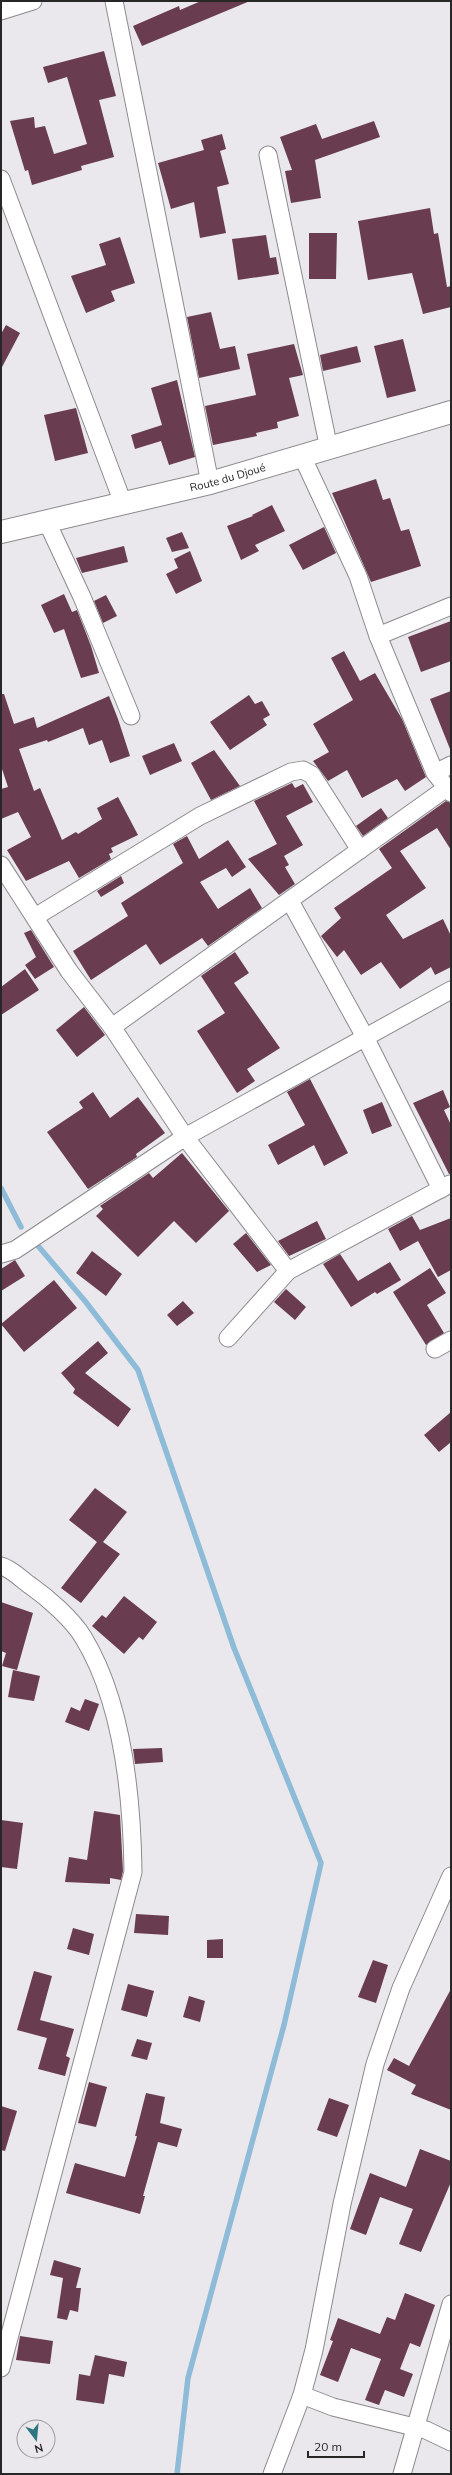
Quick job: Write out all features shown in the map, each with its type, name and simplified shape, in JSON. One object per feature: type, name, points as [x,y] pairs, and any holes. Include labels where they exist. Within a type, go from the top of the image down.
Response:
[{"type":"main road","name":"Route du Djoué","points":[[1,532],[210,483],[451,412]]},
{"type":"street","points":[[1,11],[33,1]]},
{"type":"street","points":[[114,1],[210,483]]},
{"type":"street","points":[[268,155],[329,449]]},
{"type":"street","points":[[1,179],[123,503]]},
{"type":"street","points":[[112,1027],[360,850],[450,790],[435,773],[378,636],[358,576],[302,456]]},
{"type":"street","points":[[48,522],[82,597],[131,716]]},
{"type":"street","points":[[378,636],[451,606]]},
{"type":"street","points":[[435,773],[451,765]]},
{"type":"street","points":[[35,917],[200,816],[291,772],[303,770],[312,775],[360,850]]},
{"type":"street","points":[[1,865],[69,971],[112,1027],[185,1136],[288,1271]]},
{"type":"street","points":[[228,1338],[288,1271],[446,1186],[290,901]]},
{"type":"street","points":[[1,1254],[15,1250],[185,1136],[451,990]]},
{"type":"street","points":[[435,1349],[451,1340]]},
{"type":"street","points":[[1,1566],[46,1596],[82,1636],[103,1676],[120,1744],[132,1838],[133,1872],[1,2368]]},
{"type":"street","points":[[272,2474],[302,2395],[314,2350],[342,2204],[376,2064],[401,1988],[451,1876]]},
{"type":"street","points":[[402,2474],[451,2304]]},
{"type":"street","points":[[302,2395],[333,2406],[398,2425],[416,2427],[451,2442]]},
{"type":"building","points":[[201,1],[250,1],[142,46],[133,26],[179,6],[180,10]]},
{"type":"building","points":[[104,51],[116,96],[99,100],[114,157],[81,166],[82,170],[32,185],[28,170],[25,171],[10,121],[34,117],[35,128],[45,126],[54,154],[87,144],[67,77],[48,83],[43,67]]},
{"type":"building","points":[[374,121],[380,137],[315,160],[321,198],[291,203],[285,171],[292,170],[280,137],[316,124],[322,139]]},
{"type":"building","points":[[222,134],[226,149],[220,151],[229,184],[217,187],[226,233],[200,238],[194,202],[171,209],[158,163],[204,150],[201,140]]},
{"type":"building","points":[[430,208],[434,234],[438,233],[447,287],[451,286],[451,307],[423,314],[412,273],[368,280],[358,221]]},
{"type":"building","points":[[309,233],[337,233],[336,279],[309,279]]},
{"type":"building","points":[[266,235],[270,258],[276,257],[279,274],[238,280],[232,239]]},
{"type":"building","points":[[120,237],[135,283],[111,291],[115,301],[86,313],[71,276],[106,265],[99,244]]},
{"type":"building","points":[[211,312],[220,349],[235,346],[240,369],[199,378],[187,317]]},
{"type":"building","points":[[6,325],[20,333],[1,369],[1,334]]},
{"type":"building","points":[[403,339],[416,391],[387,398],[374,346]]},
{"type":"building","points":[[294,344],[303,375],[289,378],[299,416],[277,422],[278,428],[256,433],[257,436],[213,445],[205,406],[256,395],[247,354]]},
{"type":"building","points":[[357,346],[361,362],[323,371],[320,355]]},
{"type":"building","points":[[177,380],[195,457],[169,465],[161,441],[135,449],[131,435],[162,425],[151,388]]},
{"type":"building","points":[[76,408],[88,453],[55,461],[44,415]]},
{"type":"building","points":[[376,479],[383,500],[390,498],[401,531],[409,529],[421,566],[371,582],[332,493]]},
{"type":"building","points":[[272,505],[285,531],[255,545],[259,551],[241,560],[227,526],[253,516],[252,515]]},
{"type":"building","points":[[324,527],[336,553],[303,570],[289,545]]},
{"type":"building","points":[[182,532],[189,548],[172,552],[166,538]]},
{"type":"building","points":[[124,546],[128,562],[82,573],[76,558]]},
{"type":"building","points":[[190,551],[202,581],[176,594],[166,574],[178,568],[174,559]]},
{"type":"building","points":[[64,594],[72,612],[77,610],[91,646],[99,673],[81,678],[64,629],[54,633],[41,605]]},
{"type":"building","points":[[106,595],[117,616],[103,623],[94,601]]},
{"type":"building","points":[[451,621],[451,661],[421,672],[408,637]]},
{"type":"building","points":[[344,651],[360,681],[375,673],[402,719],[426,777],[405,791],[397,779],[362,798],[347,770],[328,781],[313,761],[329,752],[313,724],[353,700],[331,658]]},
{"type":"building","points":[[451,691],[451,749],[450,749],[430,699]]},
{"type":"building","points":[[1,694],[4,694],[14,724],[34,717],[37,728],[109,696],[130,756],[110,763],[102,740],[89,745],[83,728],[48,742],[47,740],[19,749],[34,791],[40,788],[62,840],[76,832],[78,834],[102,819],[97,808],[118,797],[138,835],[111,848],[113,852],[109,854],[111,859],[79,878],[69,861],[26,881],[7,850],[31,837],[18,812],[1,819],[1,789],[8,787],[1,766]]},
{"type":"building","points":[[249,695],[255,704],[262,701],[270,715],[263,719],[267,725],[230,750],[210,722]]},
{"type":"building","points":[[174,743],[182,761],[150,775],[142,756]]},
{"type":"building","points":[[214,750],[240,786],[211,800],[191,763]]},
{"type":"building","points":[[292,783],[295,788],[303,784],[313,802],[286,816],[303,845],[284,856],[289,865],[285,867],[295,884],[279,895],[248,859],[277,844],[254,801]]},
{"type":"building","points":[[446,801],[451,803],[451,850],[437,828],[400,851],[426,888],[386,915],[403,939],[443,919],[451,936],[451,967],[435,975],[431,967],[400,989],[381,962],[361,975],[344,950],[337,957],[321,936],[341,918],[334,908],[392,868],[379,849]]},
{"type":"building","points":[[381,808],[388,818],[363,836],[356,826]]},
{"type":"building","points":[[187,836],[199,859],[228,840],[246,867],[232,877],[226,868],[200,882],[218,909],[250,888],[262,908],[208,946],[202,938],[160,965],[146,944],[91,980],[73,951],[128,916],[121,903],[183,863],[173,844]]},
{"type":"building","points":[[121,876],[124,883],[101,897],[97,891]]},
{"type":"building","points":[[31,930],[54,967],[35,979],[25,965],[36,957],[24,933]]},
{"type":"building","points":[[235,952],[249,973],[234,983],[280,1048],[247,1069],[255,1081],[237,1093],[197,1031],[225,1013],[201,976]]},
{"type":"building","points":[[25,969],[39,990],[1,1015],[1,987]]},
{"type":"building","points":[[84,1007],[105,1035],[77,1057],[56,1030]]},
{"type":"building","points":[[310,1079],[348,1153],[324,1166],[314,1145],[278,1165],[268,1145],[305,1125],[287,1092]]},
{"type":"building","points":[[443,1090],[450,1107],[444,1110],[451,1125],[451,1174],[449,1174],[413,1103]]},
{"type":"building","points":[[93,1092],[110,1118],[138,1097],[165,1133],[136,1154],[137,1157],[88,1189],[47,1132],[83,1108],[79,1102]]},
{"type":"building","points":[[382,1102],[392,1126],[372,1134],[363,1110]]},
{"type":"building","points":[[182,1153],[229,1211],[196,1243],[174,1221],[138,1257],[96,1216],[103,1209],[100,1206],[149,1173],[153,1178]]},
{"type":"building","points":[[412,1216],[420,1230],[451,1218],[451,1270],[438,1277],[418,1241],[400,1251],[388,1229]]},
{"type":"building","points":[[317,1221],[326,1239],[289,1256],[278,1241]]},
{"type":"building","points":[[246,1233],[271,1265],[257,1272],[233,1244]]},
{"type":"building","points":[[92,1251],[122,1274],[106,1296],[76,1273]]},
{"type":"building","points":[[340,1254],[358,1281],[390,1262],[401,1280],[377,1294],[375,1292],[351,1307],[323,1264]]},
{"type":"building","points":[[15,1260],[25,1276],[1,1291],[1,1269]]},
{"type":"building","points":[[430,1268],[446,1293],[427,1305],[444,1333],[426,1345],[393,1292]]},
{"type":"building","points":[[54,1280],[77,1308],[24,1352],[1,1324]]},
{"type":"building","points":[[286,1289],[306,1307],[295,1320],[274,1302]]},
{"type":"building","points":[[183,1301],[194,1313],[177,1326],[167,1315]]},
{"type":"building","points":[[98,1341],[108,1353],[85,1373],[131,1409],[118,1427],[73,1393],[75,1389],[61,1373]]},
{"type":"building","points":[[451,1412],[451,1442],[439,1452],[424,1435]]},
{"type":"building","points":[[95,1488],[127,1512],[103,1542],[120,1554],[81,1603],[61,1588],[97,1542],[69,1520]]},
{"type":"building","points":[[124,1596],[157,1622],[143,1640],[139,1637],[124,1654],[92,1626],[102,1615],[106,1618]]},
{"type":"building","points":[[1,1602],[33,1613],[17,1670],[2,1666],[6,1653],[1,1651]]},
{"type":"building","points":[[13,1670],[40,1676],[34,1701],[8,1697]]},
{"type":"building","points":[[85,1699],[99,1704],[89,1731],[65,1722],[71,1707],[80,1711]]},
{"type":"building","points":[[162,1748],[163,1762],[135,1764],[133,1749]]},
{"type":"building","points":[[94,1811],[120,1815],[123,1871],[121,1880],[110,1878],[110,1884],[65,1882],[69,1857],[87,1860]]},
{"type":"building","points":[[1,1820],[23,1823],[17,1869],[1,1867]]},
{"type":"building","points":[[136,1914],[169,1916],[168,1935],[134,1933]]},
{"type":"building","points":[[73,1928],[94,1934],[89,1955],[67,1949]]},
{"type":"building","points":[[223,1939],[223,1958],[207,1958],[207,1940]]},
{"type":"building","points":[[373,1960],[388,1965],[376,2003],[358,1997]]},
{"type":"building","points":[[34,1971],[52,1976],[40,2020],[74,2029],[66,2056],[70,2058],[65,2076],[38,2069],[47,2038],[17,2030]]},
{"type":"building","points":[[128,1984],[154,1991],[147,2017],[121,2010]]},
{"type":"building","points":[[451,1989],[451,2110],[411,2094],[416,2085],[387,2070],[394,2058],[409,2066]]},
{"type":"building","points":[[189,1996],[205,2001],[200,2022],[183,2017]]},
{"type":"building","points":[[137,2039],[152,2043],[147,2060],[131,2056]]},
{"type":"building","points":[[89,2082],[107,2087],[96,2127],[78,2123]]},
{"type":"building","points":[[146,2093],[165,2097],[160,2123],[182,2129],[177,2147],[158,2142],[143,2196],[145,2196],[140,2214],[66,2193],[75,2163],[125,2177],[137,2136],[135,2136]]},
{"type":"building","points":[[329,2098],[349,2105],[337,2137],[317,2130]]},
{"type":"building","points":[[1,2106],[17,2111],[5,2151],[1,2150]]},
{"type":"building","points":[[420,2149],[451,2161],[451,2182],[421,2252],[399,2244],[413,2209],[380,2197],[366,2235],[350,2229],[370,2173],[406,2187]]},
{"type":"building","points":[[54,2260],[81,2268],[76,2288],[81,2288],[78,2312],[70,2310],[67,2320],[57,2318],[63,2278],[50,2275]]},
{"type":"building","points":[[405,2293],[435,2305],[420,2347],[410,2343],[400,2369],[413,2374],[404,2397],[385,2390],[379,2405],[365,2400],[381,2359],[351,2348],[338,2382],[320,2375],[333,2341],[330,2340],[338,2318],[380,2334],[387,2317],[395,2320]]},
{"type":"building","points":[[20,2336],[53,2341],[50,2364],[16,2360]]},
{"type":"building","points":[[95,2355],[127,2362],[124,2377],[109,2374],[104,2404],[76,2400],[79,2374],[90,2376]]},
{"type":"waterway","points":[[1,1188],[21,1227]]},
{"type":"waterway","points":[[39,1247],[85,1301],[138,1370],[234,1648],[321,1863],[284,2025],[188,2378],[177,2474]]}]
